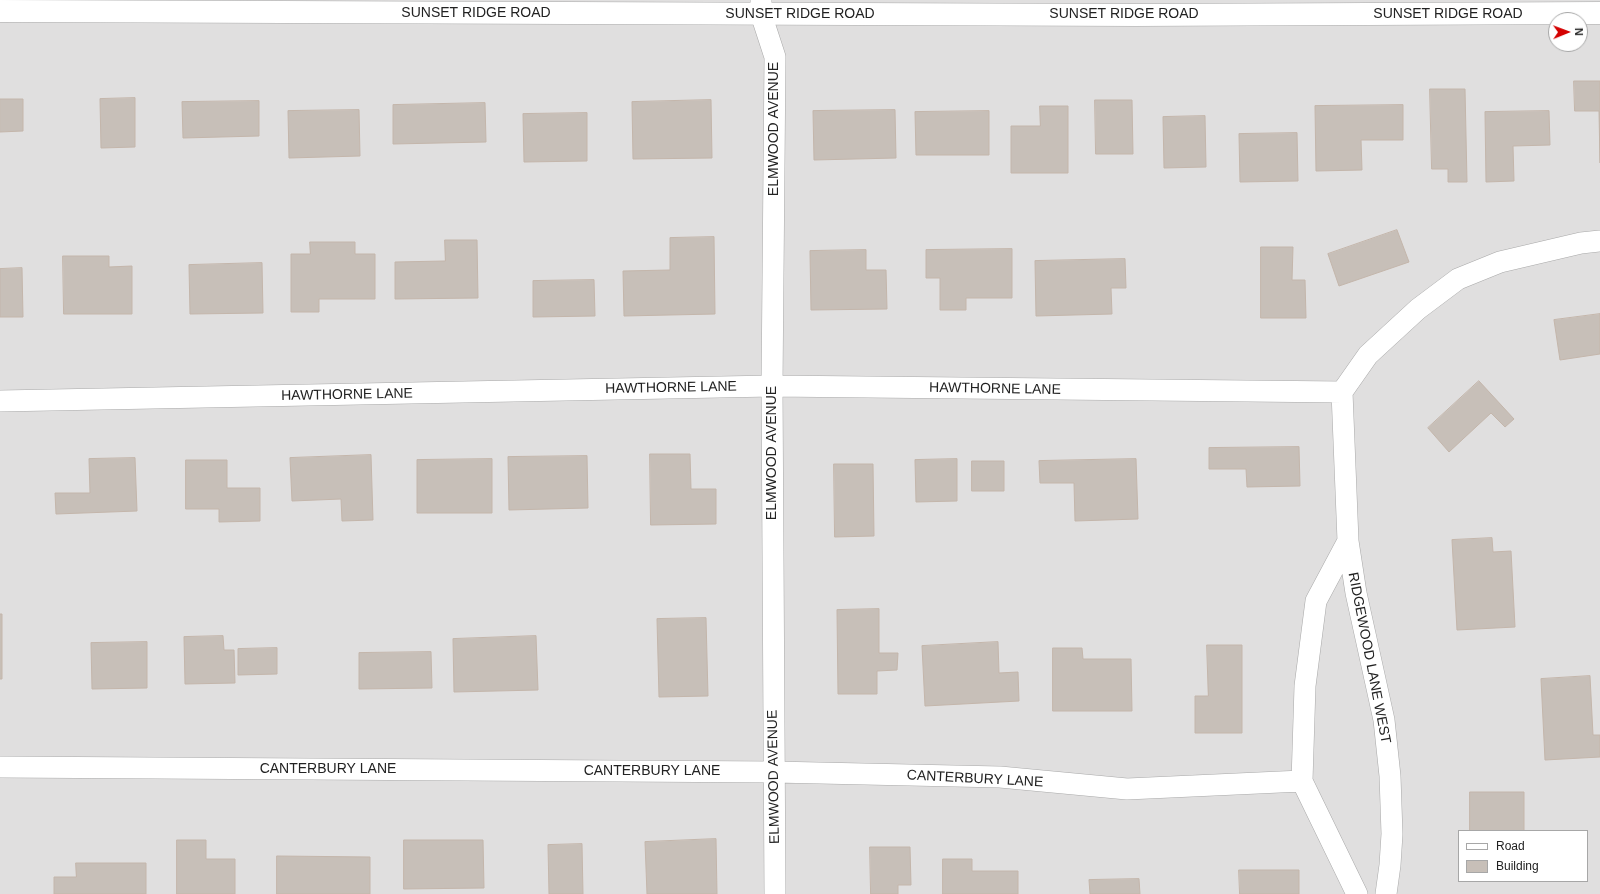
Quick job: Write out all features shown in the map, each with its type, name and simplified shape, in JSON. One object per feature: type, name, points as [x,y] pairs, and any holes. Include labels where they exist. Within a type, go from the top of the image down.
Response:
[{"type":"street","name":"SUNSET RIDGE ROAD","points":[[0,11],[761,7],[1136,7],[1600,13]]},
{"type":"street","name":"ELMWOOD AVENUE","points":[[761,7],[775,57],[772,386],[775,894]]},
{"type":"street","points":[[1342,392],[1368,354],[1418,309],[1458,279],[1500,262],[1581,243],[1600,241]]},
{"type":"street","name":"HAWTHORNE LANE","points":[[0,401],[772,386],[1342,392]]},
{"type":"street","name":"RIDGEWOOD LANE WEST","points":[[1342,392],[1348,541],[1356,593],[1384,720],[1390,776],[1392,834],[1386,894]]},
{"type":"street","name":"RIDGEWOOD LANE WEST","points":[[1302,781],[1305,686],[1316,601],[1348,541]]},
{"type":"street","name":"CANTERBURY LANE","points":[[0,767],[774,772],[1000,777],[1127,789],[1302,781]]},
{"type":"street","points":[[1302,781],[1357,894]]},
{"type":"shaded area","points":[[0,0],[1600,0],[1600,894],[0,894]]},
{"type":"building","points":[[1574,81],[1600,81],[1600,163],[1599,111],[1575,111]]},
{"type":"building","points":[[1430,89],[1465,89],[1467,182],[1448,182],[1448,169],[1432,169]]},
{"type":"building","points":[[135,98],[135,147],[101,148],[100,99]]},
{"type":"building","points":[[0,99],[23,99],[23,131],[0,132]]},
{"type":"building","points":[[711,100],[712,158],[633,159],[632,102]]},
{"type":"building","points":[[1095,100],[1132,100],[1133,154],[1096,154]]},
{"type":"building","points":[[259,101],[259,136],[183,138],[182,102]]},
{"type":"building","points":[[485,103],[486,142],[393,144],[393,105]]},
{"type":"building","points":[[1403,105],[1403,140],[1361,140],[1362,170],[1316,171],[1315,106]]},
{"type":"building","points":[[1040,106],[1068,106],[1068,173],[1011,173],[1011,126],[1040,126]]},
{"type":"building","points":[[359,110],[360,156],[289,158],[288,111]]},
{"type":"building","points":[[895,110],[896,158],[814,160],[813,111]]},
{"type":"building","points":[[989,111],[989,155],[916,155],[915,112]]},
{"type":"building","points":[[1549,111],[1550,145],[1513,146],[1514,181],[1486,182],[1485,112]]},
{"type":"building","points":[[587,113],[587,161],[524,162],[523,114]]},
{"type":"building","points":[[1205,116],[1206,167],[1164,168],[1163,117]]},
{"type":"building","points":[[1297,133],[1298,181],[1240,182],[1239,134]]},
{"type":"building","points":[[1397,230],[1409,262],[1339,286],[1328,254]]},
{"type":"building","points":[[714,237],[715,314],[624,316],[623,271],[670,270],[670,238]]},
{"type":"building","points":[[445,240],[477,240],[478,298],[395,299],[395,262],[445,261]]},
{"type":"building","points":[[310,242],[355,242],[355,254],[375,254],[375,299],[319,299],[319,312],[291,312],[291,254],[310,254]]},
{"type":"building","points":[[1261,247],[1293,247],[1292,280],[1305,280],[1306,318],[1261,318]]},
{"type":"building","points":[[1012,249],[1012,298],[966,298],[966,310],[940,310],[940,278],[926,278],[926,250]]},
{"type":"building","points":[[866,250],[866,270],[886,270],[887,309],[811,310],[810,251]]},
{"type":"building","points":[[63,256],[109,256],[109,267],[132,266],[132,314],[64,314]]},
{"type":"building","points":[[1125,259],[1126,288],[1111,288],[1112,314],[1036,316],[1035,261]]},
{"type":"building","points":[[262,263],[263,313],[190,314],[189,265]]},
{"type":"building","points":[[22,268],[23,317],[0,317],[0,269]]},
{"type":"building","points":[[594,280],[595,316],[533,317],[533,281]]},
{"type":"building","points":[[1600,314],[1600,354],[1560,360],[1554,320]]},
{"type":"building","points":[[1479,381],[1514,419],[1505,427],[1491,413],[1449,452],[1428,428]]},
{"type":"building","points":[[1299,447],[1300,486],[1247,487],[1246,469],[1209,469],[1209,448]]},
{"type":"building","points":[[650,454],[690,454],[691,489],[716,489],[716,524],[651,525]]},
{"type":"building","points":[[371,455],[373,520],[342,521],[341,499],[292,501],[290,458]]},
{"type":"building","points":[[587,456],[588,508],[509,510],[508,457]]},
{"type":"building","points":[[135,458],[137,511],[56,514],[55,493],[90,493],[89,459]]},
{"type":"building","points":[[492,459],[492,513],[417,513],[417,460]]},
{"type":"building","points":[[957,459],[957,501],[916,502],[915,460]]},
{"type":"building","points":[[1136,459],[1138,519],[1075,521],[1074,483],[1040,483],[1039,461]]},
{"type":"building","points":[[186,460],[227,460],[227,488],[260,488],[260,521],[219,522],[219,509],[186,509]]},
{"type":"building","points":[[972,461],[1004,461],[1004,491],[972,491]]},
{"type":"building","points":[[834,464],[873,464],[874,536],[835,537]]},
{"type":"building","points":[[1492,538],[1493,552],[1511,551],[1515,627],[1457,630],[1452,540]]},
{"type":"building","points":[[879,609],[879,653],[898,653],[897,670],[877,671],[877,694],[838,694],[837,610]]},
{"type":"building","points":[[0,614],[2,614],[2,679],[0,679]]},
{"type":"building","points":[[706,618],[708,696],[659,697],[657,619]]},
{"type":"building","points":[[223,636],[224,650],[234,650],[235,683],[185,684],[184,637]]},
{"type":"building","points":[[536,636],[538,690],[454,692],[453,639]]},
{"type":"building","points":[[147,642],[147,688],[92,689],[91,643]]},
{"type":"building","points":[[998,642],[999,673],[1018,672],[1019,701],[925,706],[922,646]]},
{"type":"building","points":[[1207,645],[1242,645],[1242,733],[1195,733],[1195,696],[1208,696]]},
{"type":"building","points":[[277,648],[277,674],[238,675],[238,649]]},
{"type":"building","points":[[1053,648],[1082,648],[1083,659],[1131,659],[1132,711],[1053,711]]},
{"type":"building","points":[[431,652],[432,688],[359,689],[359,653]]},
{"type":"building","points":[[1590,676],[1593,735],[1600,735],[1600,757],[1545,760],[1541,679]]},
{"type":"building","points":[[1470,792],[1524,792],[1524,830],[1470,830]]},
{"type":"building","points":[[716,839],[717,894],[647,894],[645,842]]},
{"type":"building","points":[[177,840],[206,840],[206,859],[235,859],[235,894],[177,894]]},
{"type":"building","points":[[404,840],[483,840],[484,888],[404,889]]},
{"type":"building","points":[[582,844],[583,894],[549,894],[548,845]]},
{"type":"building","points":[[870,847],[910,847],[911,885],[898,885],[898,894],[871,894]]},
{"type":"building","points":[[277,856],[370,857],[370,894],[277,894]]},
{"type":"building","points":[[943,859],[972,859],[972,871],[1018,871],[1018,894],[943,894]]},
{"type":"building","points":[[76,863],[146,863],[146,894],[54,894],[54,877],[76,877]]},
{"type":"building","points":[[1239,870],[1299,870],[1299,894],[1240,894]]},
{"type":"building","points":[[1139,879],[1140,894],[1090,894],[1089,880]]}]
